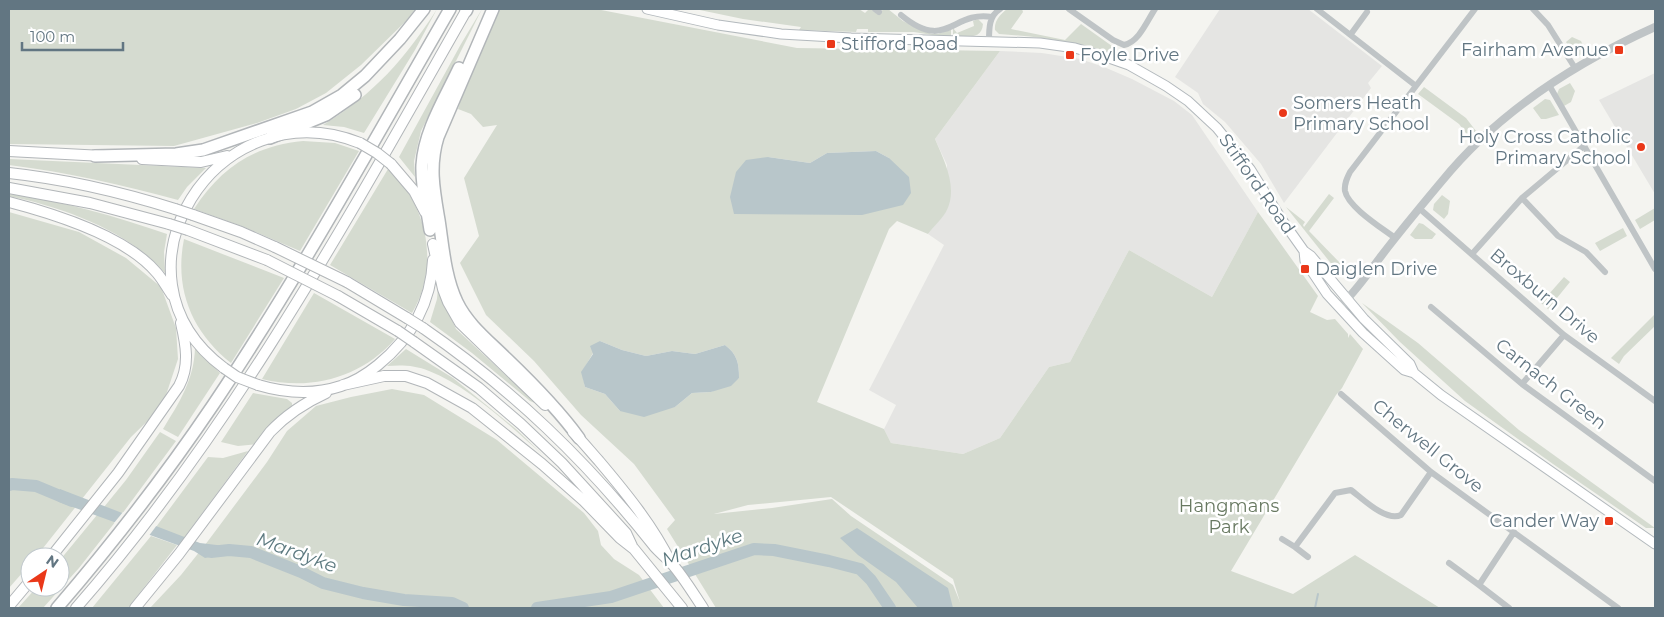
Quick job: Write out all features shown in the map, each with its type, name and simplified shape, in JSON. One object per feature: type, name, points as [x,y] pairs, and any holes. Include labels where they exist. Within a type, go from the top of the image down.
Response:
[{"type":"highway","points":[[95,156],[176,154],[203,150],[312,112],[342,95],[365,76],[400,39],[424,9]]},
{"type":"highway","points":[[9,151],[201,162],[234,154],[326,115],[351,98],[393,58],[430,9]]},
{"type":"highway","points":[[57,608],[148,496],[202,422],[282,297],[450,9]]},
{"type":"highway","points":[[486,9],[435,120],[424,150],[422,173],[430,230],[443,289],[460,323],[579,438],[612,476],[642,522]]},
{"type":"highway","points":[[493,9],[438,137],[433,156],[433,185],[449,280],[456,300],[470,322],[530,381],[569,424],[579,438]]},
{"type":"highway","points":[[76,608],[103,578],[164,500],[253,372],[324,258],[467,10]]},
{"type":"highway","points":[[270,138],[297,132],[312,132],[338,136],[360,143],[392,164],[414,191],[424,210],[430,230]]},
{"type":"highway","points":[[59,547],[118,473],[179,386],[187,354],[174,298],[172,274],[172,253],[180,217],[204,180],[234,154]]},
{"type":"highway","points":[[9,173],[65,181],[115,192],[175,209],[241,232],[346,282],[423,328],[479,368],[541,422],[586,466],[661,543],[671,563],[703,608]]},
{"type":"highway","points":[[9,188],[90,202],[188,230],[267,260],[338,296],[398,331],[479,388],[562,463],[682,608]]},
{"type":"highway","points":[[9,202],[88,228],[118,243],[138,256],[156,272],[174,298]]},
{"type":"highway","points":[[135,608],[195,533],[262,442],[284,418],[300,405],[372,369],[393,352],[408,335],[422,311],[428,293],[432,273],[433,244]]},
{"type":"highway","points":[[178,311],[198,343],[208,355],[237,376],[258,385],[284,391],[302,392],[321,391],[384,376],[398,376],[419,380],[479,413],[542,464],[623,535]]},
{"type":"highway","points":[[12,603],[20,593]]},
{"type":"main road","name":"Stifford Road","points":[[648,9],[718,25],[781,34],[851,38],[1040,42],[1092,52],[1129,66],[1178,93],[1217,128],[1240,154],[1304,251],[1311,256],[1364,319],[1410,364],[1414,373]]},
{"type":"main road","name":"Stifford Road","points":[[1304,251],[1306,261],[1327,294],[1382,351],[1404,370],[1414,373],[1441,395],[1655,543]]},
{"type":"street","points":[[989,41],[989,28],[992,17],[1000,9]]},
{"type":"street","points":[[1069,9],[1119,44],[1124,45],[1136,38],[1155,9]]},
{"type":"street","points":[[1317,9],[1416,86]]},
{"type":"street","points":[[1395,238],[1355,207],[1345,192],[1346,181],[1350,172],[1475,9]]},
{"type":"street","points":[[1533,9],[1548,24],[1575,68]]},
{"type":"street","points":[[1351,34],[1367,12]]},
{"type":"street","points":[[901,15],[922,29],[934,32],[980,16],[992,17]]},
{"type":"street","points":[[1339,307],[1348,299],[1443,179],[1480,140],[1510,114],[1575,68],[1615,45],[1655,27]]},
{"type":"street","points":[[1549,85],[1655,269]]},
{"type":"street","points":[[1472,254],[1522,198],[1584,146]]},
{"type":"street","points":[[1522,198],[1558,236],[1586,252],[1605,272]]},
{"type":"street","name":"Broxburn Drive","points":[[1420,209],[1564,335],[1655,401]]},
{"type":"street","name":"Carnach Green","points":[[1431,307],[1522,384],[1655,480]]},
{"type":"street","points":[[1522,384],[1564,335]]},
{"type":"street","name":"Cherwell Grove","points":[[1341,394],[1431,472],[1618,608]]},
{"type":"street","points":[[1295,547],[1335,493],[1351,490],[1387,516],[1395,517],[1401,515],[1431,472]]},
{"type":"street","points":[[1479,585],[1514,532]]},
{"type":"street","points":[[1282,538],[1308,557]]},
{"type":"street","points":[[1449,563],[1509,608]]},
{"type":"shaded area","name":"Somers Heath Primary School","points":[[1220,9],[1308,9],[1382,66],[1368,83],[1371,88],[1284,203],[1261,164],[1225,122],[1203,104],[1198,93],[1175,77]]},
{"type":"shaded area","points":[[1000,51],[1042,53],[1080,59],[1132,79],[1174,101],[1192,115],[1258,212],[1212,297],[1129,250],[1070,362],[1049,367],[1000,438],[963,454],[891,443],[884,429],[896,405],[869,390],[944,245],[928,234],[947,210],[947,165],[935,139]]},
{"type":"shaded area","name":"Holy Cross Catholic Primary School","points":[[1655,73],[1655,194],[1599,100]]},
{"type":"shaded area","points":[[876,151],[889,158],[909,177],[911,193],[903,205],[862,215],[734,214],[730,197],[736,172],[746,160],[768,157],[810,163],[827,153]]},
{"type":"shaded area","points":[[600,341],[622,350],[646,356],[672,351],[695,354],[725,345],[736,359],[739,368],[739,378],[731,386],[711,392],[692,393],[675,407],[644,417],[620,411],[605,394],[585,387],[581,372],[593,354],[590,346]]},
{"type":"shaded area","points":[[60,489],[200,543],[225,546],[221,555],[205,558],[194,551],[59,502],[55,499]]},
{"type":"shaded area","points":[[857,528],[948,588],[953,608],[918,608],[896,582],[858,555],[840,538]]},
{"type":"green space","points":[[9,9],[415,9],[406,21],[361,65],[326,93],[296,109],[257,123],[174,146],[9,144]]},
{"type":"green space","points":[[437,9],[415,50],[364,133],[344,127],[323,125],[358,101],[387,74],[413,44]]},
{"type":"green space","points":[[482,9],[421,131],[414,161],[415,177],[399,157]]},
{"type":"green space","name":"Hangmans Park","points":[[496,9],[596,9],[797,48],[1000,51],[935,139],[949,174],[951,192],[947,210],[928,234],[897,221],[889,229],[817,402],[884,429],[891,443],[963,454],[1000,438],[1049,367],[1070,362],[1129,250],[1212,297],[1258,212],[1318,296],[1310,312],[1327,320],[1335,319],[1348,334],[1348,338],[1350,334],[1363,349],[1342,388],[1231,571],[1293,594],[1355,555],[1440,608],[716,608],[667,529],[675,520],[634,464],[581,415],[534,361],[486,315],[460,263],[479,236],[464,178],[497,125],[483,127],[471,114],[458,109],[469,74]],"holes":[[[876,151],[889,158],[735,214],[768,157],[810,163],[827,153]],[[600,341],[622,350],[646,356],[672,351],[695,354],[725,345],[736,359],[739,368],[739,378],[711,392],[692,393],[675,407],[620,411],[605,394],[585,387],[582,372]],[[831,497],[953,579],[960,602],[953,585],[851,516],[832,499],[714,514],[748,505]]]},
{"type":"green space","points":[[695,9],[859,9],[865,13],[868,10],[872,10],[877,14],[884,9],[888,9],[903,21],[932,34],[938,34],[951,29],[951,36],[939,36],[914,32],[868,32],[868,29],[857,29],[856,32],[799,30],[801,27],[743,19]]},
{"type":"green space","points":[[1007,9],[1022,9],[1023,12],[1011,29],[1065,40],[1081,24],[1126,56],[1124,59],[1094,48],[1062,41],[999,34],[995,30],[996,23],[1000,15]]},
{"type":"green space","points":[[978,19],[983,24],[980,33],[968,37],[953,36],[953,28],[957,33],[974,26],[973,21]]},
{"type":"green space","points":[[1572,37],[1581,41],[1585,50],[1579,56],[1572,52],[1566,42]]},
{"type":"green space","points":[[1570,83],[1575,91],[1571,102],[1564,106],[1557,94],[1559,89]]},
{"type":"green space","points":[[1424,87],[1466,118],[1476,131],[1469,137],[1459,124],[1418,94]]},
{"type":"green space","points":[[1545,99],[1550,100],[1559,115],[1541,119],[1533,108]]},
{"type":"green space","points":[[303,141],[335,143],[359,151],[300,251],[244,227],[194,209],[215,182],[240,162],[269,148]]},
{"type":"green space","points":[[9,159],[206,168],[187,187],[178,200],[52,171],[9,165]]},
{"type":"green space","points":[[388,169],[413,200],[421,218],[426,237],[426,276],[421,295],[412,313],[330,265]]},
{"type":"green space","points":[[9,194],[89,210],[167,234],[164,252],[165,273],[150,258],[114,233],[72,214],[9,196]]},
{"type":"green space","points":[[1329,194],[1334,198],[1309,231],[1342,265],[1355,275],[1347,278],[1341,276],[1286,207],[1305,222],[1304,227]]},
{"type":"green space","points":[[1442,195],[1450,201],[1448,214],[1444,219],[1433,210],[1434,204]]},
{"type":"green space","points":[[1655,208],[1655,220],[1640,229],[1635,220]]},
{"type":"green space","points":[[9,212],[79,232],[126,258],[161,287],[176,328],[178,359],[162,407],[131,437],[44,547],[20,547],[20,575],[9,588]]},
{"type":"green space","points":[[1419,223],[1436,234],[1432,239],[1415,239],[1410,235]]},
{"type":"green space","points":[[1623,228],[1627,236],[1600,251],[1595,243]]},
{"type":"green space","points":[[184,239],[284,278],[231,363],[206,338],[189,308],[184,292],[182,275]]},
{"type":"green space","points":[[1564,277],[1570,282],[1548,309],[1541,303]]},
{"type":"green space","points":[[438,288],[456,329],[537,404],[530,401],[472,353],[430,322],[437,299]]},
{"type":"green space","points":[[314,293],[395,339],[367,363],[351,372],[334,378],[317,382],[299,383],[262,379]]},
{"type":"green space","points":[[1362,303],[1418,343],[1519,430],[1655,528],[1646,528],[1465,401],[1400,342]]},
{"type":"green space","points":[[1655,314],[1655,326],[1624,356],[1619,364],[1611,358]]},
{"type":"green space","points":[[195,348],[220,373],[178,437],[163,429],[189,381]]},
{"type":"green space","points":[[406,349],[453,378],[516,429],[544,456],[490,409],[460,387],[429,371],[403,366],[387,366]]},
{"type":"green space","points":[[392,389],[424,395],[497,440],[584,513],[598,531],[601,545],[614,559],[639,575],[664,608],[150,608],[181,575],[208,541],[267,462],[287,431],[316,406]]},
{"type":"green space","points":[[253,393],[287,399],[292,403],[292,406],[258,444],[238,446],[221,442]]},
{"type":"green space","points":[[160,432],[176,441],[122,514],[104,507],[126,480]]},
{"type":"green space","points":[[248,451],[184,538],[156,527],[208,457],[223,458]]},
{"type":"green space","points":[[97,515],[116,521],[70,578],[70,548]]},
{"type":"green space","points":[[151,536],[177,545],[128,608],[92,608]]},
{"type":"green space","points":[[28,597],[53,597],[43,608],[18,608]]},
{"type":"pier","points":[[123,512],[157,525],[148,537],[114,523]]},
{"type":"waterway","name":"Mardyke","points":[[9,485],[36,486],[72,501]]},
{"type":"waterway","name":"Mardyke","points":[[537,608],[611,597],[754,549],[774,550],[860,569],[871,580],[890,608]]},
{"type":"waterway","name":"Mardyke","points":[[206,550],[211,552],[229,550],[251,552],[323,583],[363,593],[404,600],[452,603],[463,608]]},
{"type":"waterway","points":[[1315,608],[1318,594]]},
{"type":"place","name":"Stifford Road","points":[[831,44]]},
{"type":"place","name":"Fairham Avenue","points":[[1619,50]]},
{"type":"place","name":"Foyle Drive","points":[[1070,55]]},
{"type":"place","name":"Somers Heath Primary School","points":[[1283,113]]},
{"type":"place","name":"Holy Cross Catholic Primary School","points":[[1641,147]]},
{"type":"place","name":"Daiglen Drive","points":[[1305,269]]},
{"type":"place","name":"Cander Way","points":[[1609,521]]}]
